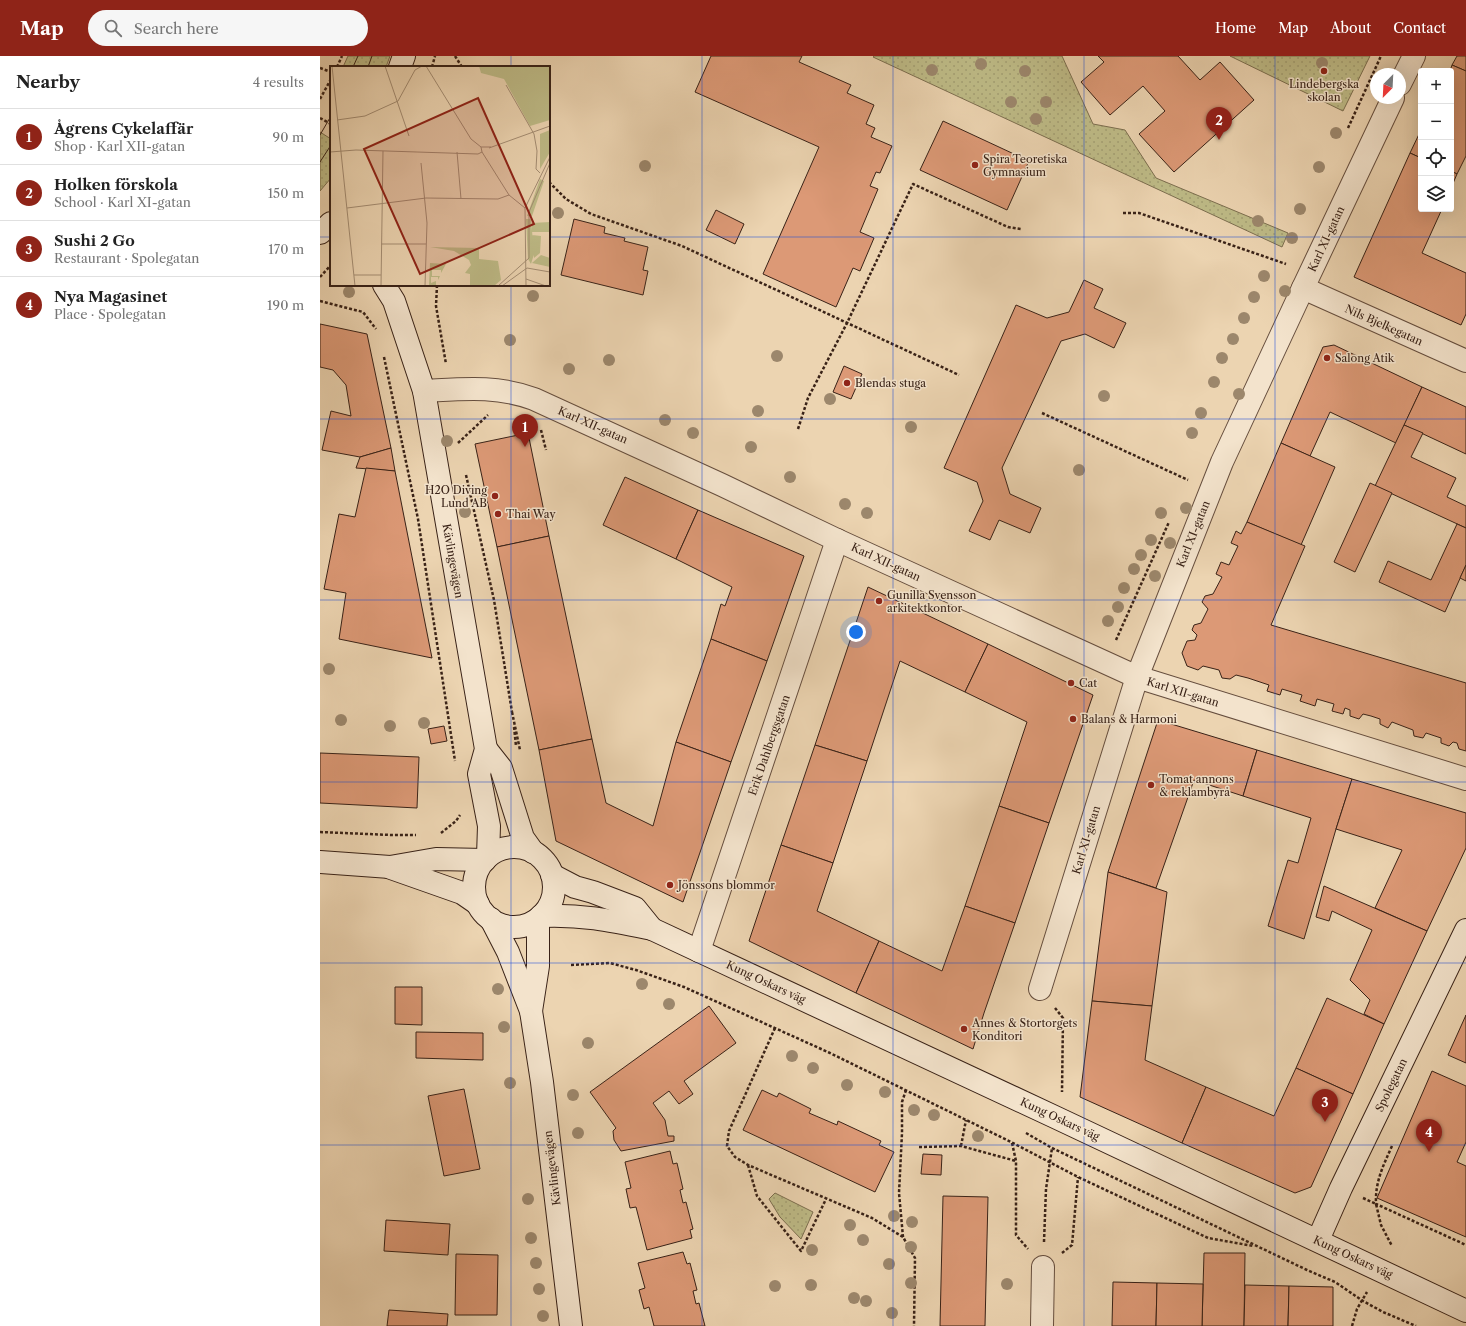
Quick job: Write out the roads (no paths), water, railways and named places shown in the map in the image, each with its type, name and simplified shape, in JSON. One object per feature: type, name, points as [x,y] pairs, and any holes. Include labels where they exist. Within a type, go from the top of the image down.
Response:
[{"type":"street","points":[[400,66],[404,56]]},
{"type":"street","points":[[1406,72],[1414,56]]},
{"type":"street","name":"Karl XI-gatan","points":[[1040,989],[1136,677],[1222,462],[1390,104]]},
{"type":"street","points":[[320,233],[330,224]]},
{"type":"street","name":"Kävlingevägen","points":[[385,286],[394,301],[424,391],[486,749],[479,774],[489,826],[487,858]]},
{"type":"street","name":"Nils Bjelkegatan","points":[[1303,288],[1466,361]]},
{"type":"street","name":"Karl XII-gatan","points":[[424,391],[486,388],[512,392],[534,399],[722,484],[837,540],[1136,677],[1466,779]]},
{"type":"street","name":"Erik Dahlbergsgatan","points":[[699,951],[837,540]]},
{"type":"street","name":"Kävlingevägen","points":[[486,749],[501,768],[523,838],[533,852]]},
{"type":"street","name":"Kung Oskars väg","points":[[320,862],[390,867],[436,859],[487,858],[496,851],[507,848],[520,848],[533,852],[545,862],[552,875],[574,887],[593,892],[635,908],[652,929]]},
{"type":"street","points":[[484,912],[474,890],[475,879],[479,868],[487,858]]},
{"type":"street","name":"Kung Oskars väg","points":[[390,867],[462,893],[502,925],[517,927],[530,923],[539,918],[564,915],[588,917],[652,929],[1318,1240],[1466,1311]]},
{"type":"street","points":[[539,918],[548,906],[552,897],[554,886],[552,875]]},
{"type":"street","name":"Kävlingevägen","points":[[484,912],[508,952],[531,1011],[542,1082],[571,1326]]},
{"type":"street","name":"Kävlingevägen","points":[[531,1011],[538,966],[539,918]]},
{"type":"street","name":"Spolegatan","points":[[1318,1240],[1341,1188],[1466,930]]},
{"type":"street","points":[[1042,1326],[1043,1267]]},
{"type":"tram line","points":[[353,66],[358,56]]},
{"type":"tram line","points":[[368,66],[372,56]]},
{"type":"tram line","points":[[320,135],[330,118]]},
{"type":"tram line","points":[[320,162],[330,147]]},
{"type":"place","name":"Lindebergska skolan","points":[[1324,71]]},
{"type":"place","name":"Holken förskola","points":[[1219,140]]},
{"type":"place","name":"Spira Teoretiska Gymnasium","points":[[975,165]]},
{"type":"place","name":"Salong Atik","points":[[1327,358]]},
{"type":"place","name":"Blendas stuga","points":[[847,383]]},
{"type":"place","name":"Ågrens Cykelaffär","points":[[525,447]]},
{"type":"place","name":"H2O Diving Lund AB","points":[[495,496]]},
{"type":"place","name":"Thai Way","points":[[498,514]]},
{"type":"place","name":"Gunilla Svensson arkitektkontor","points":[[879,601]]},
{"type":"place","name":"Cat","points":[[1071,683]]},
{"type":"place","name":"Balans & Harmoni","points":[[1073,719]]},
{"type":"place","name":"Tomat annons & reklambyrå","points":[[1151,785]]},
{"type":"place","name":"Jönssons blommor","points":[[670,885]]},
{"type":"place","name":"Annes & Stortorgets Konditori","points":[[964,1029]]},
{"type":"place","name":"Sushi 2 Go","points":[[1325,1122]]},
{"type":"place","name":"Nya Magasinet","points":[[1429,1152]]}]
